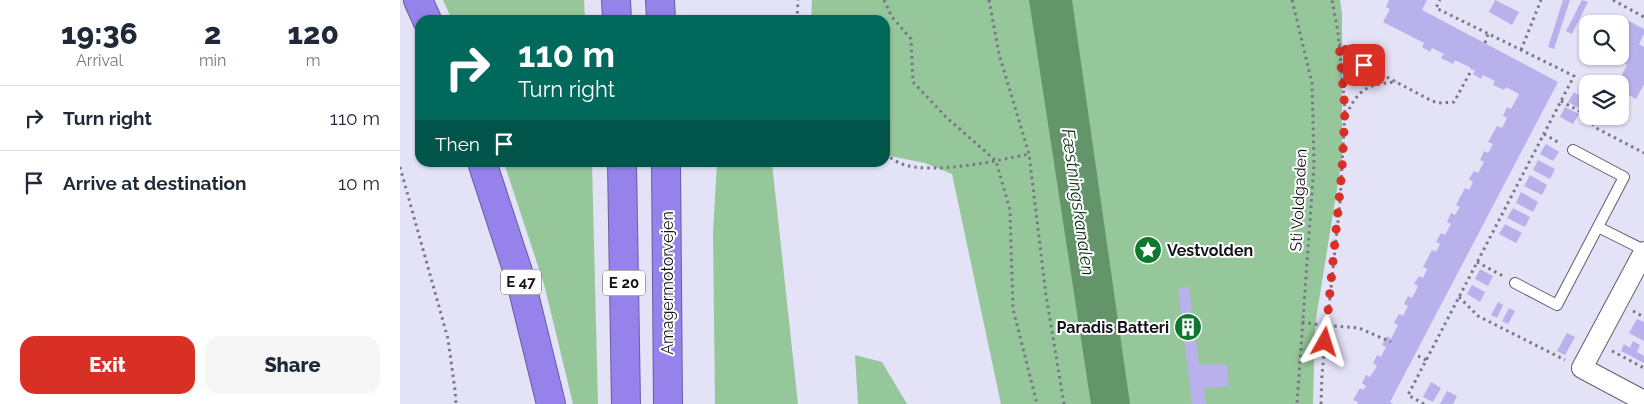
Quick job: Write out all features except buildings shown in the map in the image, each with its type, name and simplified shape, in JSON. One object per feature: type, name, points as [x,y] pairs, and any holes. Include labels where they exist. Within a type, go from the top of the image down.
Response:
[{"type":"highway","points":[[418,0],[425,15]]},
{"type":"highway","points":[[616,0],[617,15]]},
{"type":"highway","points":[[660,0],[661,15]]},
{"type":"highway","name":"E 47","points":[[484,167],[520,278],[551,404]]},
{"type":"highway","name":"E 20","points":[[622,167],[626,404]]},
{"type":"highway","name":"Amagermotorvejen","points":[[666,167],[668,404]]},
{"type":"street","points":[[1644,251],[1582,368],[1644,401]]},
{"type":"lane","points":[[1515,283],[1557,305],[1624,177],[1573,150]]},
{"type":"lane","points":[[1598,227],[1644,251]]},
{"type":"path","points":[[797,15],[798,0]]},
{"type":"path","points":[[884,0],[892,17],[911,39],[913,82],[946,117],[996,161],[1010,210],[1013,309],[1037,404]]},
{"type":"path","points":[[989,0],[1000,54],[1029,154],[1046,295],[1064,404]]},
{"type":"path","name":"Sti Voldgaden","points":[[1292,0],[1312,83],[1314,164],[1297,404]]},
{"type":"path","points":[[1321,404],[1326,326],[1340,202],[1345,117],[1339,44],[1332,0]]},
{"type":"path","points":[[1424,404],[1408,395],[1574,76],[1436,8],[1440,0]]},
{"type":"path","points":[[1521,50],[1541,0]]},
{"type":"path","points":[[1612,0],[1644,17]]},
{"type":"path","points":[[1485,43],[1488,34]]},
{"type":"path","points":[[1339,44],[1364,65],[1439,103],[1454,102],[1472,69]]},
{"type":"path","points":[[1345,117],[1359,93],[1377,84],[1398,82]]},
{"type":"path","points":[[1561,101],[1583,114],[1596,128],[1644,154]]},
{"type":"path","points":[[1544,134],[1573,150]]},
{"type":"path","points":[[890,157],[902,164],[927,169],[996,161],[1029,154]]},
{"type":"path","points":[[400,166],[448,339],[456,390],[456,404]]},
{"type":"path","points":[[1477,262],[1515,283]]},
{"type":"path","points":[[1459,297],[1478,316],[1582,368]]},
{"type":"path","points":[[1302,322],[1359,328],[1391,342]]},
{"type":"path","points":[[1596,343],[1644,368]]},
{"type":"path","points":[[1418,356],[1426,360]]},
{"type":"shaded area","points":[[443,0],[584,0],[585,15],[450,15]]},
{"type":"shaded area","name":"Vestvolden","points":[[812,0],[1340,0],[1342,13],[1342,158],[1315,325],[1313,404],[1001,404],[952,174],[925,163],[890,156],[890,15],[811,15]]},
{"type":"shaded area","points":[[505,167],[592,167],[598,404],[573,404],[544,284]]},
{"type":"shaded area","points":[[717,167],[772,167],[798,404],[715,404],[713,232]]},
{"type":"shaded area","points":[[855,355],[882,362],[907,404],[858,404]]},
{"type":"water","name":"Fæstningskanalen","points":[[1029,0],[1072,0],[1130,404],[1091,404]]},
{"type":"place","name":"Vestvolden","points":[[1148,250]]},
{"type":"place","name":"Paradis Batteri","points":[[1188,327]]},
{"type":"route","points":[[1325,342],[1340,202],[1345,109],[1339,44],[1364,65]]}]
